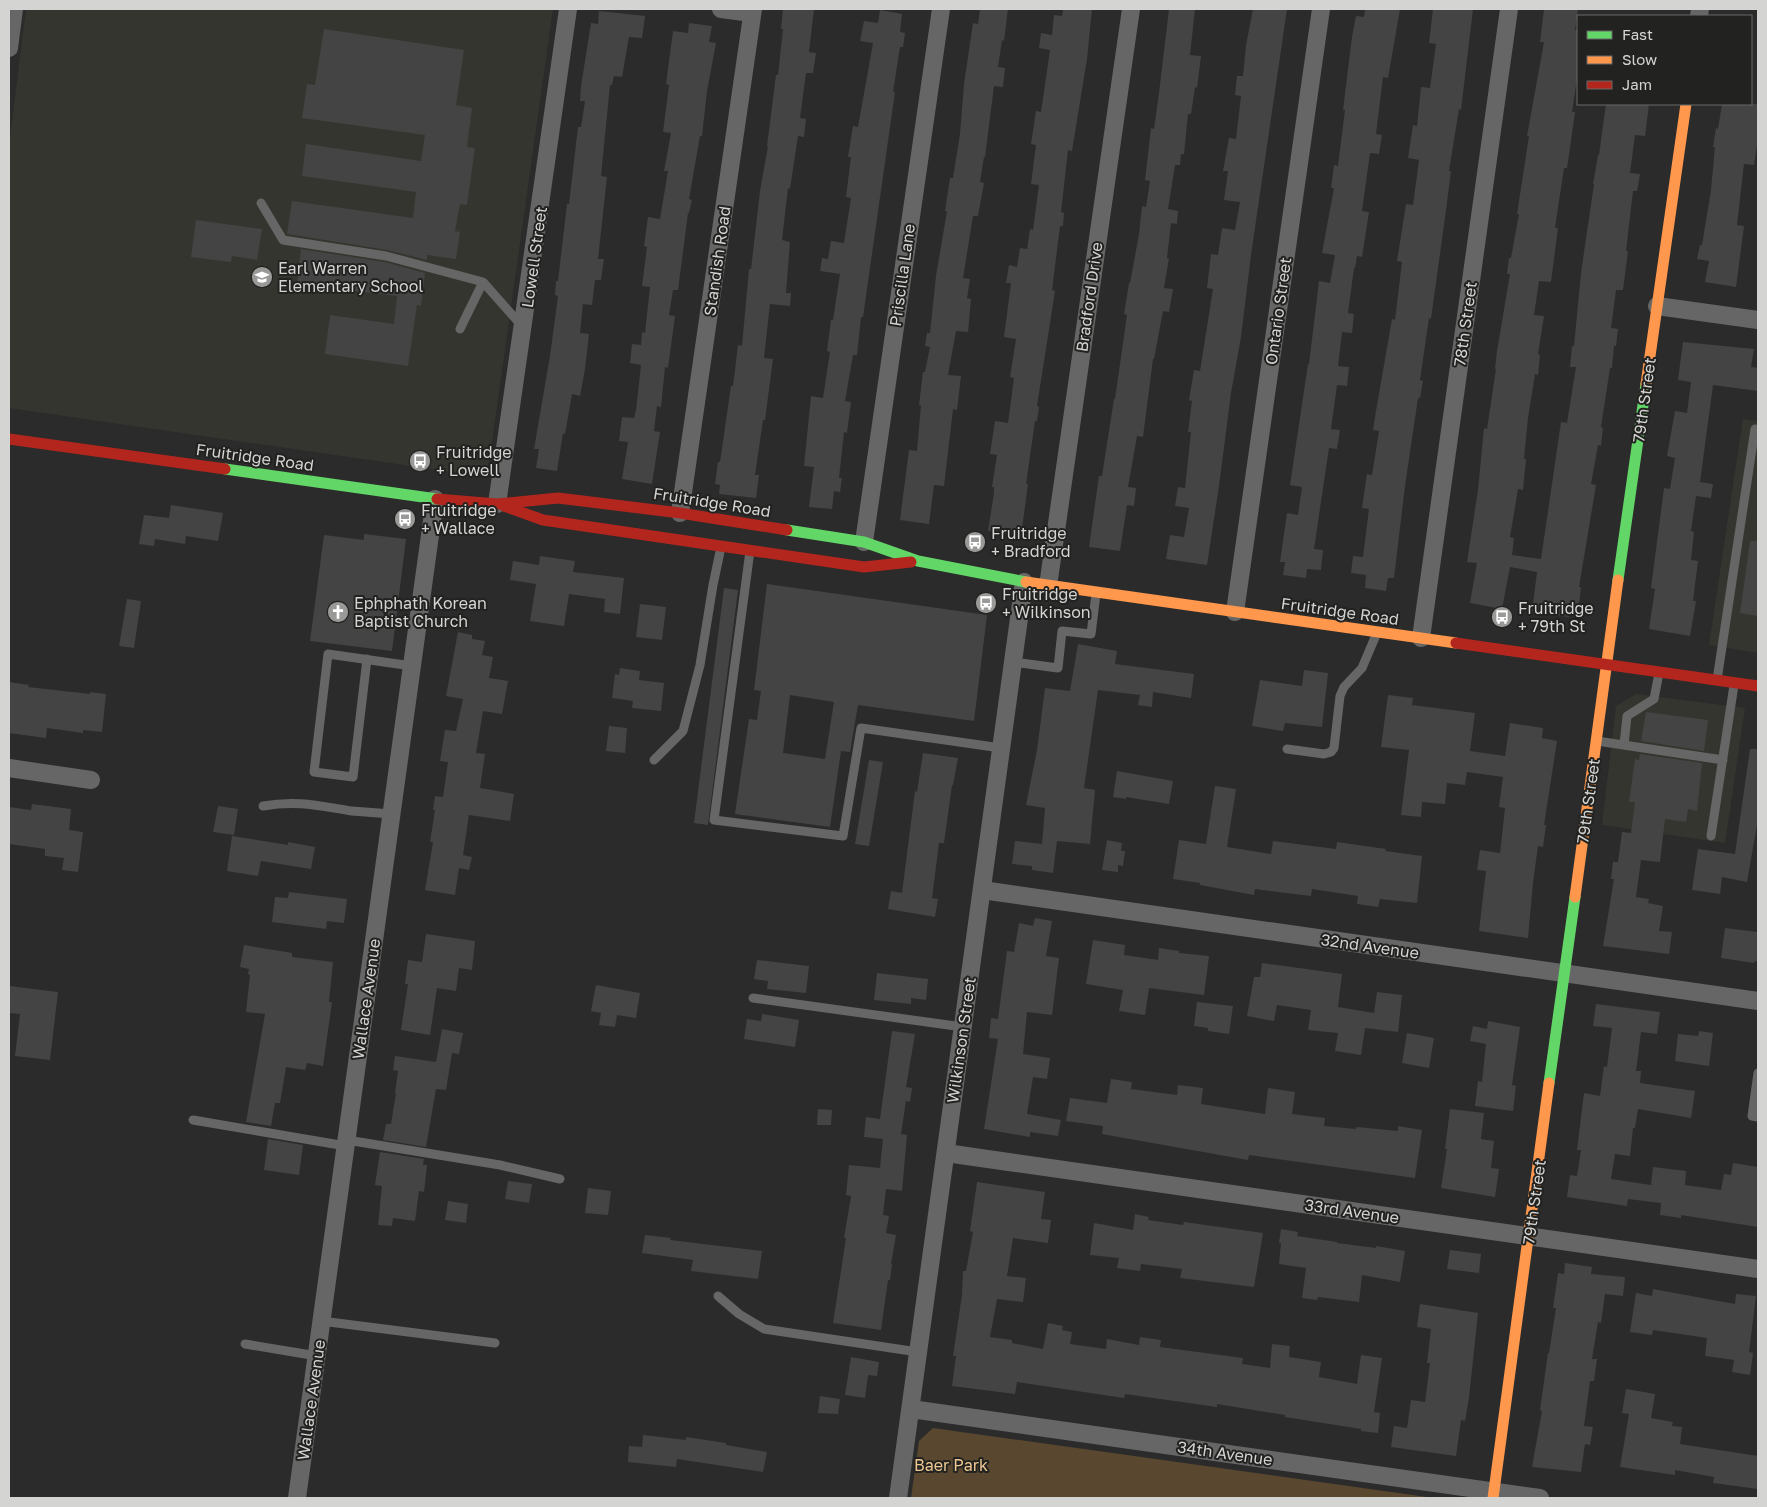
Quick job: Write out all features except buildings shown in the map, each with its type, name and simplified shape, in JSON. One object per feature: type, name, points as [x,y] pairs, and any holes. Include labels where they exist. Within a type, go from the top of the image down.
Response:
[{"type":"main road","name":"79th Street","points":[[1493,1495],[1596,741],[1686,105]]},
{"type":"main road","name":"Fruitridge Road","points":[[9,439],[435,499],[497,504],[558,498],[680,512],[864,542],[918,561],[1048,586],[1758,686]]},
{"type":"main road","name":"Fruitridge Road","points":[[497,504],[543,520],[864,567],[918,561]]},
{"type":"street","points":[[9,48],[14,9]]},
{"type":"street","name":"Lowell Street","points":[[497,504],[524,328],[568,9]]},
{"type":"street","points":[[721,9],[753,11]]},
{"type":"street","name":"Priscilla Lane","points":[[864,542],[941,9]]},
{"type":"street","name":"Bradford Drive","points":[[1048,586],[1131,9]]},
{"type":"street","name":"Ontario Street","points":[[1235,612],[1321,9]]},
{"type":"street","name":"78th Street","points":[[1421,638],[1510,9]]},
{"type":"street","name":"Standish Road","points":[[680,512],[753,11]]},
{"type":"street","points":[[1657,306],[1758,320]]},
{"type":"street","name":"Wallace Avenue","points":[[297,1498],[435,499]]},
{"type":"street","name":"Wilkinson Street","points":[[898,1498],[1024,582]]},
{"type":"street","points":[[9,768],[91,780]]},
{"type":"street","name":"32nd Avenue","points":[[982,890],[1758,1002]]},
{"type":"street","name":"33rd Avenue","points":[[946,1153],[1758,1269]]},
{"type":"street","name":"34th Avenue","points":[[910,1409],[1493,1495],[1540,1498]]},
{"type":"lane","points":[[261,203],[283,240],[386,256],[483,282],[524,328]]},
{"type":"lane","points":[[460,328],[483,282]]},
{"type":"lane","points":[[1717,680],[1755,429],[1758,430]]},
{"type":"lane","points":[[654,760],[683,731],[700,665],[721,546]]},
{"type":"lane","points":[[750,550],[714,820],[844,836],[861,728],[1001,748]]},
{"type":"lane","points":[[1013,662],[1058,668],[1062,631],[1091,634],[1096,592]]},
{"type":"lane","points":[[1287,749],[1324,754],[1331,752],[1334,748],[1340,696],[1344,687],[1362,668],[1378,632]]},
{"type":"lane","points":[[366,659],[353,777],[314,772],[328,654],[366,659],[412,666]]},
{"type":"lane","points":[[1624,745],[1628,716],[1654,699],[1659,672]]},
{"type":"lane","points":[[1711,836],[1735,683]]},
{"type":"lane","points":[[1596,741],[1723,760]]},
{"type":"lane","points":[[263,806],[282,803],[314,804],[353,811],[392,814]]},
{"type":"lane","points":[[752,998],[963,1027]]},
{"type":"lane","points":[[1758,1073],[1752,1116],[1758,1117]]},
{"type":"lane","points":[[194,1120],[500,1165],[560,1179]]},
{"type":"lane","points":[[718,1296],[739,1314],[764,1328],[918,1352]]},
{"type":"lane","points":[[322,1322],[495,1343]]},
{"type":"lane","points":[[245,1344],[317,1356]]},
{"type":"shaded area","name":"Earl Warren Elementary School","points":[[26,9],[553,9],[487,477],[9,408],[9,146]]},
{"type":"shaded area","points":[[1743,419],[1758,421],[1758,653],[1709,645]]},
{"type":"shaded area","points":[[1636,694],[1745,708],[1725,843],[1602,825],[1616,706]]},
{"type":"green space","name":"Baer Park","points":[[933,1428],[1434,1498],[911,1498],[919,1441]]},
{"type":"traffic: fast","points":[[1618,580],[1646,384]]},
{"type":"traffic: fast","points":[[225,469],[437,499]]},
{"type":"traffic: fast","points":[[787,530],[864,542],[918,561],[1026,582]]},
{"type":"traffic: fast","points":[[1549,1083],[1575,897]]},
{"type":"traffic: slow","points":[[1646,384],[1686,105]]},
{"type":"traffic: slow","points":[[1575,897],[1618,580]]},
{"type":"traffic: slow","points":[[1026,582],[1456,643]]},
{"type":"traffic: slow","points":[[1493,1498],[1549,1083]]},
{"type":"traffic: jam","points":[[9,439],[225,469]]},
{"type":"traffic: jam","points":[[437,499],[497,504],[558,498],[680,513],[787,530]]},
{"type":"traffic: jam","points":[[504,506],[543,520],[864,567],[911,562]]},
{"type":"traffic: jam","points":[[1456,643],[1758,686]]},
{"type":"place","name":"Earl Warren Elementary School","points":[[262,277]]},
{"type":"place","name":"Fruitridge + Lowell","points":[[420,461]]},
{"type":"place","name":"Fruitridge + Wallace","points":[[405,519]]},
{"type":"place","name":"Fruitridge + Bradford","points":[[975,542]]},
{"type":"place","name":"Fruitridge + Wilkinson","points":[[986,603]]},
{"type":"place","name":"Ephphath Korean Baptist Church","points":[[338,612]]},
{"type":"place","name":"Fruitridge + 79th St","points":[[1502,617]]}]
